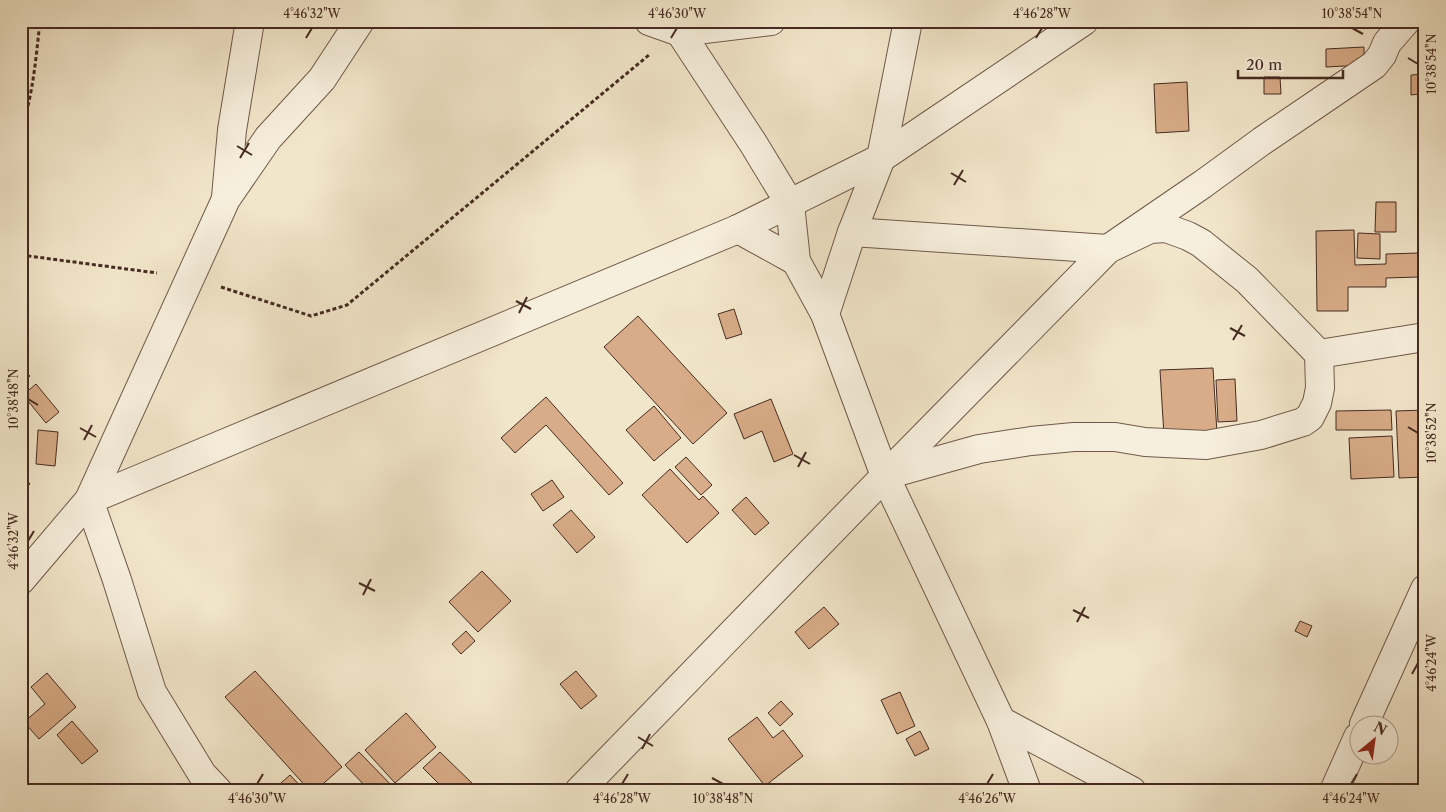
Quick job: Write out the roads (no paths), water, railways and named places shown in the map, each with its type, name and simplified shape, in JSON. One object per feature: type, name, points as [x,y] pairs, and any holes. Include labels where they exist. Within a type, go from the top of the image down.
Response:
[{"type":"street","points":[[226,199],[232,130],[250,21]]},
{"type":"street","points":[[21,580],[89,500],[226,199],[268,138],[322,80],[360,21]]},
{"type":"street","points":[[649,21],[677,27],[771,21]]},
{"type":"street","points":[[825,314],[852,232],[880,158],[908,21]]},
{"type":"street","points":[[89,500],[738,229],[790,204],[880,158],[1084,21]]},
{"type":"street","points":[[579,791],[1108,249],[1374,65],[1382,55],[1387,43],[1406,21]]},
{"type":"street","points":[[677,27],[753,143],[790,204],[796,261],[825,314],[885,476],[1001,721],[1027,791]]},
{"type":"street","points":[[852,232],[1108,249],[1150,229],[1166,228],[1201,243],[1247,280],[1319,354],[1320,388],[1317,403],[1310,417],[1303,422],[1261,435],[1206,445],[1145,442],[1115,437],[1074,437],[1040,440],[979,450],[885,476]]},
{"type":"street","points":[[738,229],[796,261]]},
{"type":"street","points":[[1319,354],[1425,337]]},
{"type":"street","points":[[89,500],[118,580],[152,692],[202,774],[218,791]]},
{"type":"street","points":[[1369,714],[1425,589]]},
{"type":"street","points":[[1001,721],[1132,791]]},
{"type":"street","points":[[1334,791],[1348,760]]}]
